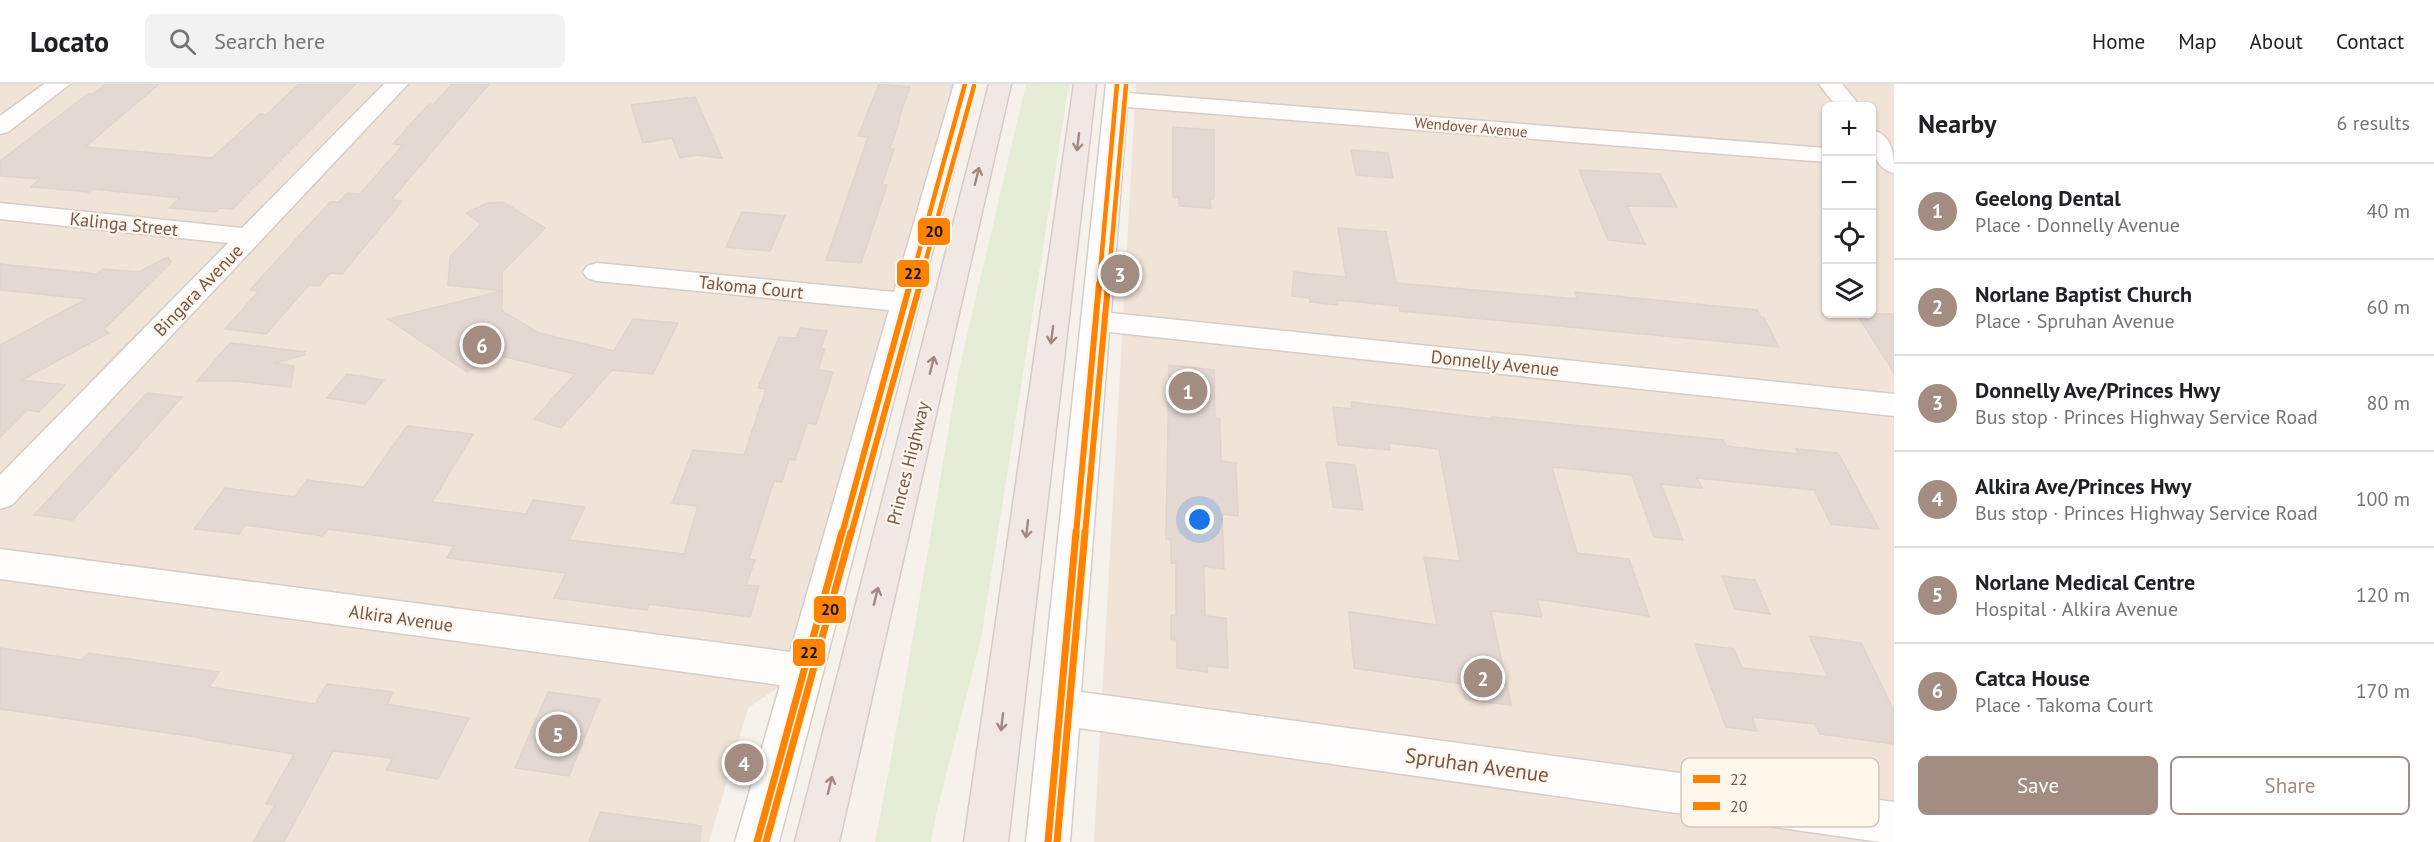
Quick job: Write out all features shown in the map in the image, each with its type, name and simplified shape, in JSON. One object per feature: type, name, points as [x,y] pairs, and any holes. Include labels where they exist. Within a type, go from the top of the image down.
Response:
[{"type":"highway","name":"Princes Highway","points":[[817,842],[1000,84]]},
{"type":"highway","points":[[986,842],[1085,84]]},
{"type":"street","points":[[0,127],[59,84]]},
{"type":"street","name":"Bingara Avenue","points":[[0,496],[397,84]]},
{"type":"street","points":[[757,842],[802,671],[965,84]]},
{"type":"street","points":[[1830,84],[1845,102]]},
{"type":"street","points":[[1048,842],[1116,92]]},
{"type":"street","name":"Wendover Avenue","points":[[1116,92],[1822,155]]},
{"type":"street","points":[[1876,143],[1887,161]]},
{"type":"street","name":"Kalinga Street","points":[[0,211],[248,237]]},
{"type":"street","name":"Takoma Court","points":[[597,272],[905,302]]},
{"type":"street","name":"Donnelly Avenue","points":[[1096,321],[1894,405]]},
{"type":"street","name":"Alkira Avenue","points":[[0,564],[802,671]]},
{"type":"street","name":"Spruhan Avenue","points":[[1060,707],[1681,793]]},
{"type":"street","name":"Spruhan Avenue","points":[[1879,821],[1894,823]]},
{"type":"shaded area","points":[[0,84],[965,84],[802,671],[748,708],[709,842],[0,842]]},
{"type":"shaded area","points":[[1136,84],[1894,84],[1894,842],[1094,842]]},
{"type":"green space","points":[[1026,84],[1069,84],[981,639],[936,814],[931,842],[875,842],[904,689],[959,369]]},
{"type":"building","points":[[106,84],[159,84],[85,147],[212,158],[260,114],[266,115],[299,84],[356,84],[232,209],[220,208],[216,212],[169,208],[180,198],[93,189],[89,192],[31,187],[40,179],[0,176],[0,161],[88,94],[92,94]]},
{"type":"building","points":[[452,84],[489,84],[391,200],[402,201],[342,274],[330,273],[319,286],[309,285],[266,334],[225,329],[259,291],[250,290],[330,202],[339,202],[347,193],[360,194],[403,145],[393,144],[429,104],[433,105]]},
{"type":"building","points":[[879,84],[910,87],[890,149],[894,149],[882,184],[887,185],[861,263],[826,260],[868,137],[858,136]]},
{"type":"building","points":[[695,97],[722,158],[696,155],[680,158],[672,138],[643,143],[631,105]]},
{"type":"building","points":[[1173,127],[1214,130],[1214,195],[1213,199],[1210,199],[1211,208],[1179,206],[1179,198],[1173,197]]},
{"type":"building","points":[[1351,150],[1388,153],[1393,178],[1356,175]]},
{"type":"building","points":[[1579,170],[1660,174],[1677,207],[1627,206],[1645,244],[1608,240]]},
{"type":"building","points":[[503,202],[545,228],[502,272],[502,291],[448,285],[450,257],[481,224],[466,213],[487,203]]},
{"type":"building","points":[[742,212],[785,216],[770,251],[726,247]]},
{"type":"building","points":[[1338,228],[1386,232],[1396,283],[1577,299],[1575,292],[1757,310],[1764,318],[1779,347],[1400,311],[1399,306],[1337,300],[1338,305],[1310,302],[1310,298],[1292,296],[1294,272],[1346,277]]},
{"type":"building","points":[[168,257],[171,262],[104,329],[109,333],[22,380],[65,385],[39,412],[27,410],[0,437],[0,345],[86,299],[0,290],[0,264],[97,274],[103,269],[139,272]]},
{"type":"building","points":[[502,291],[502,311],[539,333],[614,351],[633,319],[678,323],[653,374],[612,370],[561,428],[534,419],[575,374],[498,355],[467,372],[388,319]]},
{"type":"building","points":[[1876,314],[1894,314],[1894,373],[1860,318],[1876,318]]},
{"type":"building","points":[[800,328],[827,331],[821,348],[825,349],[818,370],[833,372],[816,424],[807,423],[795,460],[789,459],[782,482],[774,481],[749,559],[755,560],[746,585],[759,586],[750,617],[649,604],[647,610],[554,598],[566,573],[447,558],[454,546],[328,529],[323,536],[245,525],[239,534],[194,529],[225,488],[295,497],[307,480],[364,487],[407,426],[473,434],[432,502],[526,514],[533,500],[585,507],[569,540],[684,554],[698,506],[672,503],[693,450],[744,455],[766,389],[758,388],[779,337],[796,338]]},
{"type":"building","points":[[230,343],[305,352],[305,355],[274,363],[294,366],[291,387],[235,381],[197,381]]},
{"type":"building","points":[[1169,365],[1214,370],[1215,418],[1220,419],[1221,461],[1236,463],[1238,516],[1222,514],[1224,569],[1204,566],[1205,616],[1226,618],[1228,668],[1207,666],[1207,672],[1177,668],[1177,640],[1171,639],[1171,615],[1176,615],[1176,563],[1171,563],[1171,540],[1166,539]]},
{"type":"building","points":[[347,374],[384,380],[365,404],[327,398]]},
{"type":"building","points":[[147,393],[182,397],[73,520],[34,515]]},
{"type":"building","points":[[1351,402],[1493,419],[1492,417],[1723,440],[1726,446],[1799,454],[1796,449],[1838,453],[1879,529],[1831,524],[1814,490],[1697,478],[1702,488],[1661,484],[1683,540],[1654,537],[1632,475],[1552,467],[1577,553],[1629,559],[1649,616],[1537,599],[1542,617],[1491,611],[1511,705],[1465,699],[1463,684],[1354,668],[1349,612],[1437,625],[1424,557],[1460,561],[1439,449],[1389,443],[1390,450],[1338,445],[1333,407],[1352,409]]},
{"type":"building","points":[[1326,462],[1355,465],[1363,510],[1333,507]]},
{"type":"building","points":[[1722,576],[1755,580],[1770,614],[1735,609]]},
{"type":"building","points":[[1809,636],[1861,643],[1894,711],[1894,744],[1820,734],[1815,724],[1752,717],[1757,731],[1726,727],[1695,644],[1734,649],[1742,668],[1828,677]]},
{"type":"building","points":[[0,648],[82,660],[88,653],[219,672],[209,687],[315,704],[327,684],[393,692],[387,704],[469,718],[438,779],[386,770],[393,758],[333,751],[284,842],[253,842],[275,805],[266,804],[294,754],[203,738],[0,709]]},
{"type":"building","points":[[548,692],[600,699],[569,776],[515,768]]},
{"type":"building","points":[[600,812],[701,826],[700,842],[589,842]]},
{"type":"transit line","name":"22","points":[[757,842],[965,84]]},
{"type":"transit line","name":"22","points":[[1048,842],[1117,84]]},
{"type":"transit line","name":"20","points":[[1057,842],[1126,85]]},
{"type":"transit line","name":"20","points":[[766,842],[974,86]]},
{"type":"place","name":"Donnelly Ave/Princes Hwy","points":[[1120,274]]},
{"type":"place","name":"Catca House","points":[[482,345]]},
{"type":"place","name":"Geelong Dental","points":[[1188,391]]},
{"type":"place","name":"Norlane Baptist Church","points":[[1483,678]]},
{"type":"place","name":"Norlane Medical Centre","points":[[558,734]]},
{"type":"place","name":"Alkira Ave/Princes Hwy","points":[[744,763]]}]
